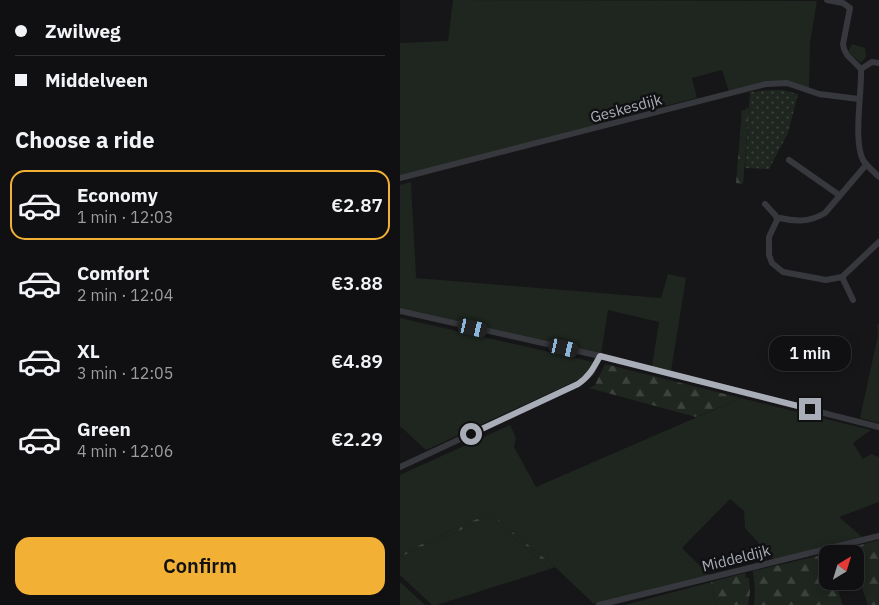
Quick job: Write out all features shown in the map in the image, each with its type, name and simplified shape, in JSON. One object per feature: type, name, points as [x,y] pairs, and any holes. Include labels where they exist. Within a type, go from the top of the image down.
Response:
[{"type":"street","points":[[827,0],[843,3],[850,8],[843,44],[847,55],[861,69],[859,99],[860,151],[866,164],[879,177]]},
{"type":"street","points":[[861,69],[872,62],[879,63]]},
{"type":"street","name":"Geskesdijk","points":[[400,178],[766,84],[791,84],[819,94],[859,99]]},
{"type":"street","points":[[789,160],[839,195]]},
{"type":"street","points":[[777,220],[780,218],[805,221],[818,218],[825,213],[866,164]]},
{"type":"street","points":[[765,204],[776,216],[777,220],[769,237],[769,255],[772,263],[783,272],[796,276],[826,280],[842,277],[879,242]]},
{"type":"street","points":[[842,277],[853,300]]},
{"type":"street","points":[[400,311],[600,356],[879,427]]},
{"type":"street","points":[[400,467],[578,384],[591,373],[600,356]]},
{"type":"street","name":"Middeldijk","points":[[599,605],[879,536]]},
{"type":"green space","points":[[453,0],[817,1],[810,43],[809,88],[787,82],[769,81],[729,92],[722,70],[692,78],[697,98],[609,120],[609,123],[400,177],[400,43],[448,41]]},
{"type":"green space","points":[[852,44],[865,48],[866,57],[861,63],[848,52]]},
{"type":"green space","points":[[782,90],[798,94],[788,133],[769,169],[745,168],[750,92]]},
{"type":"green space","points":[[746,107],[749,109],[743,184],[736,183],[742,110],[746,110]]},
{"type":"green space","points":[[411,182],[416,278],[661,298],[668,274],[686,278],[671,371],[652,366],[659,322],[608,310],[601,354],[400,308],[400,185]]},
{"type":"green space","points":[[400,318],[593,362],[589,372],[578,380],[426,450],[400,426]]},
{"type":"green space","points":[[877,324],[879,325],[879,423],[860,418],[878,335]]},
{"type":"green space","points":[[605,364],[741,398],[696,417],[589,388],[595,385]]},
{"type":"green space","points":[[741,398],[871,430],[853,443],[863,459],[871,454],[879,457],[879,502],[839,517],[862,537],[831,545],[819,545],[819,548],[774,560],[745,528],[744,511],[730,499],[682,548],[710,576],[594,604],[555,567],[490,513],[400,554],[400,475],[510,425],[516,438],[514,447],[536,487]]},
{"type":"green space","points":[[490,513],[555,567],[550,569],[490,517],[400,557],[400,554]]},
{"type":"green space","points":[[490,517],[550,569],[437,605],[432,605],[400,575],[400,557]]},
{"type":"green space","points":[[879,540],[879,605],[868,605],[863,590],[864,545],[860,545]]},
{"type":"green space","points":[[819,556],[819,590],[838,590],[843,605],[754,605],[753,571]]},
{"type":"green space","points":[[745,573],[746,578],[749,578],[750,592],[748,605],[716,605],[711,582]]},
{"type":"green space","points":[[400,582],[425,605],[400,605]]},
{"type":"green space","points":[[711,582],[716,605],[625,605],[704,584]]},
{"type":"route","points":[[471,434],[585,380],[600,356],[810,409]]}]
